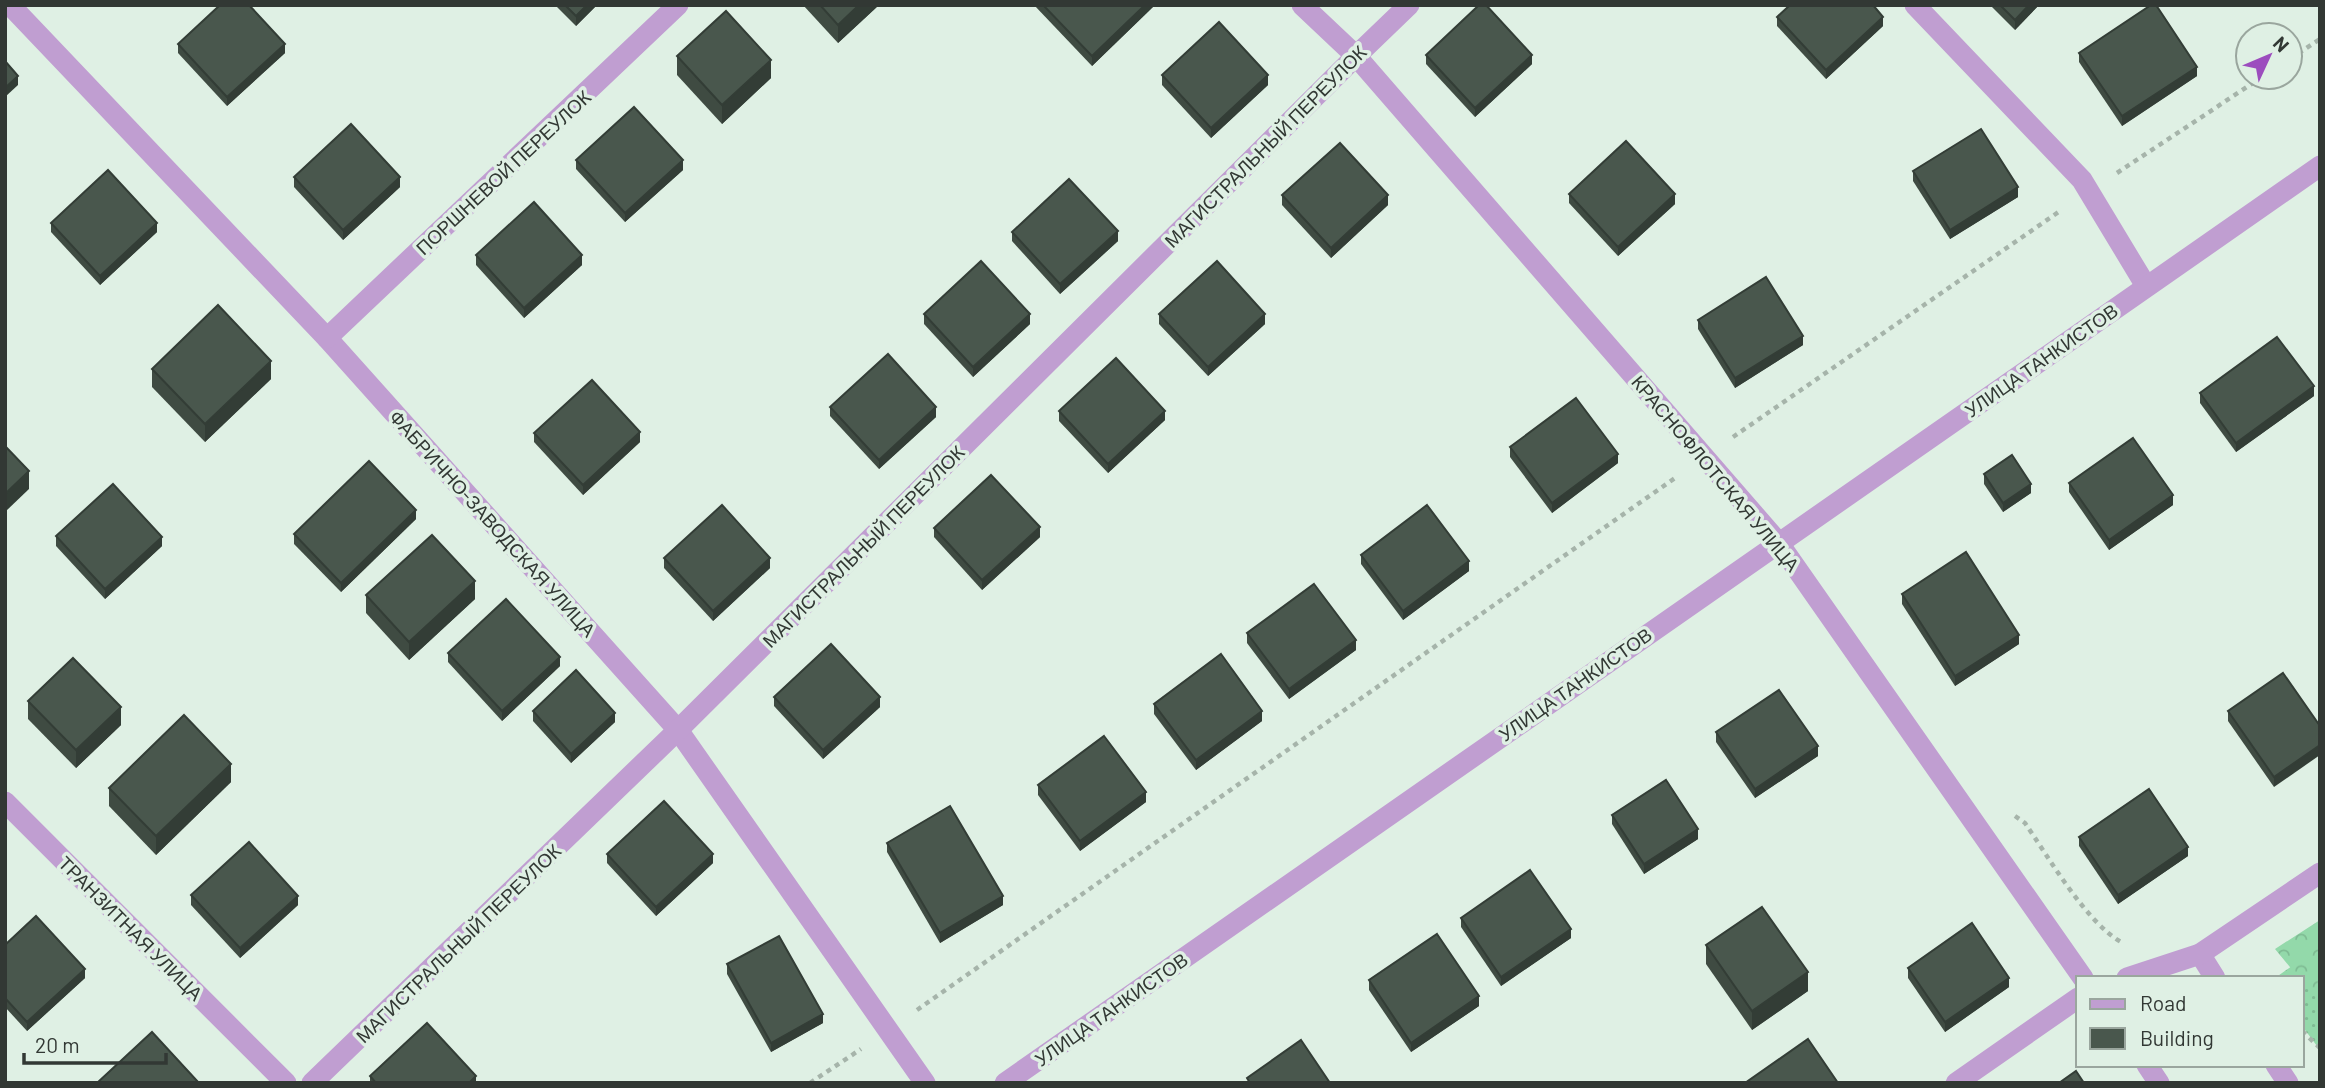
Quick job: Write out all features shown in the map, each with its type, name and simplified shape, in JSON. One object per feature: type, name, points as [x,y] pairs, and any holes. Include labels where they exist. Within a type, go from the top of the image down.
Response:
[{"type":"street","name":"ФАБРИЧНО-ЗАВОДСКАЯ УЛИЦА","points":[[10,5],[327,338],[678,730],[925,1083]]},
{"type":"street","name":"ПОРШНЕВОЙ ПЕРЕУЛОК","points":[[327,338],[678,5]]},
{"type":"street","name":"КРАСНОФЛОТСКАЯ УЛИЦА","points":[[1302,5],[1356,55],[1778,542],[2082,976]]},
{"type":"street","name":"МАГИСТРАЛЬНЫЙ ПЕРЕУЛОК","points":[[312,1083],[678,730],[1409,5]]},
{"type":"street","points":[[1914,5],[2082,180],[2147,286]]},
{"type":"street","name":"УЛИЦА ТАНКИСТОВ","points":[[1005,1083],[2320,166]]},
{"type":"street","name":"ТРАНЗИТНАЯ УЛИЦА","points":[[5,802],[286,1083]]},
{"type":"street","points":[[2133,976],[2200,954],[2320,873]]},
{"type":"street","points":[[2200,954],[2214,976]]},
{"type":"street","points":[[1956,1083],[2076,999]]},
{"type":"street","points":[[2148,1067],[2159,1083]]},
{"type":"street","points":[[2277,1067],[2288,1083]]},
{"type":"path","points":[[2304,49],[2320,39]]},
{"type":"path","points":[[810,1083],[1704,457],[2089,192],[2241,91]]},
{"type":"path","points":[[2304,1033],[2320,1048]]},
{"type":"green space","points":[[2320,920],[2320,1002],[2304,983],[2304,976],[2297,976],[2275,949]]},
{"type":"green space","points":[[2320,946],[2320,1050],[2304,1029],[2304,976],[2278,976]]},
{"type":"building","points":[[220,5],[249,5],[285,44],[227,97],[178,44]]},
{"type":"building","points":[[565,5],[587,5],[576,16]]},
{"type":"building","points":[[820,5],[859,5],[838,25]]},
{"type":"building","points":[[1043,5],[1145,5],[1092,56]]},
{"type":"building","points":[[1479,5],[1486,5],[1532,55],[1475,108],[1426,55]]},
{"type":"building","points":[[1790,5],[1873,5],[1883,17],[1826,70],[1777,17]]},
{"type":"building","points":[[2000,5],[2029,5],[2015,20]]},
{"type":"building","points":[[2151,5],[2156,5],[2197,67],[2122,116],[2079,53]]},
{"type":"building","points":[[726,11],[771,60],[722,105],[677,56]]},
{"type":"building","points":[[1219,22],[1268,75],[1211,128],[1162,75]]},
{"type":"building","points":[[5,61],[18,76],[5,88]]},
{"type":"building","points":[[634,107],[683,160],[625,213],[576,160]]},
{"type":"building","points":[[351,124],[400,177],[343,230],[294,177]]},
{"type":"building","points":[[1981,129],[2018,187],[1950,230],[1913,171]]},
{"type":"building","points":[[1626,141],[1675,194],[1618,247],[1569,194]]},
{"type":"building","points":[[1340,143],[1388,195],[1331,248],[1282,195]]},
{"type":"building","points":[[108,170],[157,223],[100,276],[51,223]]},
{"type":"building","points":[[1069,179],[1118,231],[1060,284],[1012,232]]},
{"type":"building","points":[[534,202],[582,255],[524,308],[476,255]]},
{"type":"building","points":[[981,261],[1030,314],[973,367],[924,314]]},
{"type":"building","points":[[1217,261],[1265,314],[1208,367],[1159,314]]},
{"type":"building","points":[[1766,277],[1803,336],[1735,378],[1698,320]]},
{"type":"building","points":[[218,305],[271,361],[205,424],[152,369]]},
{"type":"building","points":[[2277,337],[2314,386],[2236,443],[2200,393]]},
{"type":"building","points":[[888,354],[936,407],[879,460],[830,407]]},
{"type":"building","points":[[1116,358],[1165,411],[1108,464],[1059,411]]},
{"type":"building","points":[[592,380],[640,432],[583,485],[534,433]]},
{"type":"building","points":[[1576,398],[1618,454],[1552,503],[1510,447]]},
{"type":"building","points":[[2133,438],[2173,495],[2109,540],[2069,483]]},
{"type":"building","points":[[5,446],[29,471],[5,494]]},
{"type":"building","points":[[2012,455],[2031,484],[2003,503],[1984,474]]},
{"type":"building","points":[[369,461],[416,510],[341,583],[294,534]]},
{"type":"building","points":[[991,475],[1040,527],[982,580],[934,528]]},
{"type":"building","points":[[113,484],[162,537],[105,589],[56,536]]},
{"type":"building","points":[[722,505],[770,558],[713,611],[664,558]]},
{"type":"building","points":[[1427,505],[1469,561],[1403,611],[1361,555]]},
{"type":"building","points":[[432,535],[475,581],[409,642],[366,595]]},
{"type":"building","points":[[1966,552],[2019,635],[1955,676],[1902,594]]},
{"type":"building","points":[[1314,584],[1356,640],[1289,689],[1247,633]]},
{"type":"building","points":[[506,599],[560,657],[502,711],[448,653]]},
{"type":"building","points":[[831,644],[880,697],[823,750],[774,697]]},
{"type":"building","points":[[1221,654],[1262,711],[1196,760],[1154,704]]},
{"type":"building","points":[[73,658],[121,707],[76,750],[28,701]]},
{"type":"building","points":[[576,670],[615,713],[571,754],[533,711]]},
{"type":"building","points":[[2283,673],[2320,726],[2320,745],[2274,777],[2228,711]]},
{"type":"building","points":[[1779,690],[1818,746],[1755,789],[1716,732]]},
{"type":"building","points":[[184,715],[231,764],[156,836],[109,788]]},
{"type":"building","points":[[1104,736],[1146,792],[1080,841],[1038,785]]},
{"type":"building","points":[[1666,780],[1698,829],[1644,864],[1612,815]]},
{"type":"building","points":[[2149,789],[2188,847],[2118,895],[2079,837]]},
{"type":"building","points":[[664,801],[713,854],[656,907],[607,854]]},
{"type":"building","points":[[950,806],[1003,896],[940,933],[887,843]]},
{"type":"building","points":[[249,842],[298,896],[240,948],[191,895]]},
{"type":"building","points":[[1530,870],[1571,929],[1501,977],[1461,918]]},
{"type":"building","points":[[1762,907],[1808,972],[1752,1011],[1706,945]]},
{"type":"building","points":[[36,916],[85,969],[27,1022],[5,998],[5,945]]},
{"type":"building","points":[[1972,923],[2009,978],[1945,1022],[1908,968]]},
{"type":"building","points":[[1437,934],[1479,996],[1411,1043],[1369,980]]},
{"type":"building","points":[[779,936],[823,1014],[771,1043],[727,964]]},
{"type":"building","points":[[427,1023],[476,1076],[469,1083],[376,1083],[370,1076]]},
{"type":"building","points":[[152,1032],[199,1083],[97,1083]]},
{"type":"building","points":[[1808,1039],[1838,1083],[1745,1083]]},
{"type":"building","points":[[1301,1040],[1330,1083],[1250,1083],[1247,1078]]},
{"type":"building","points":[[2076,1071],[2084,1083],[2059,1083]]}]
